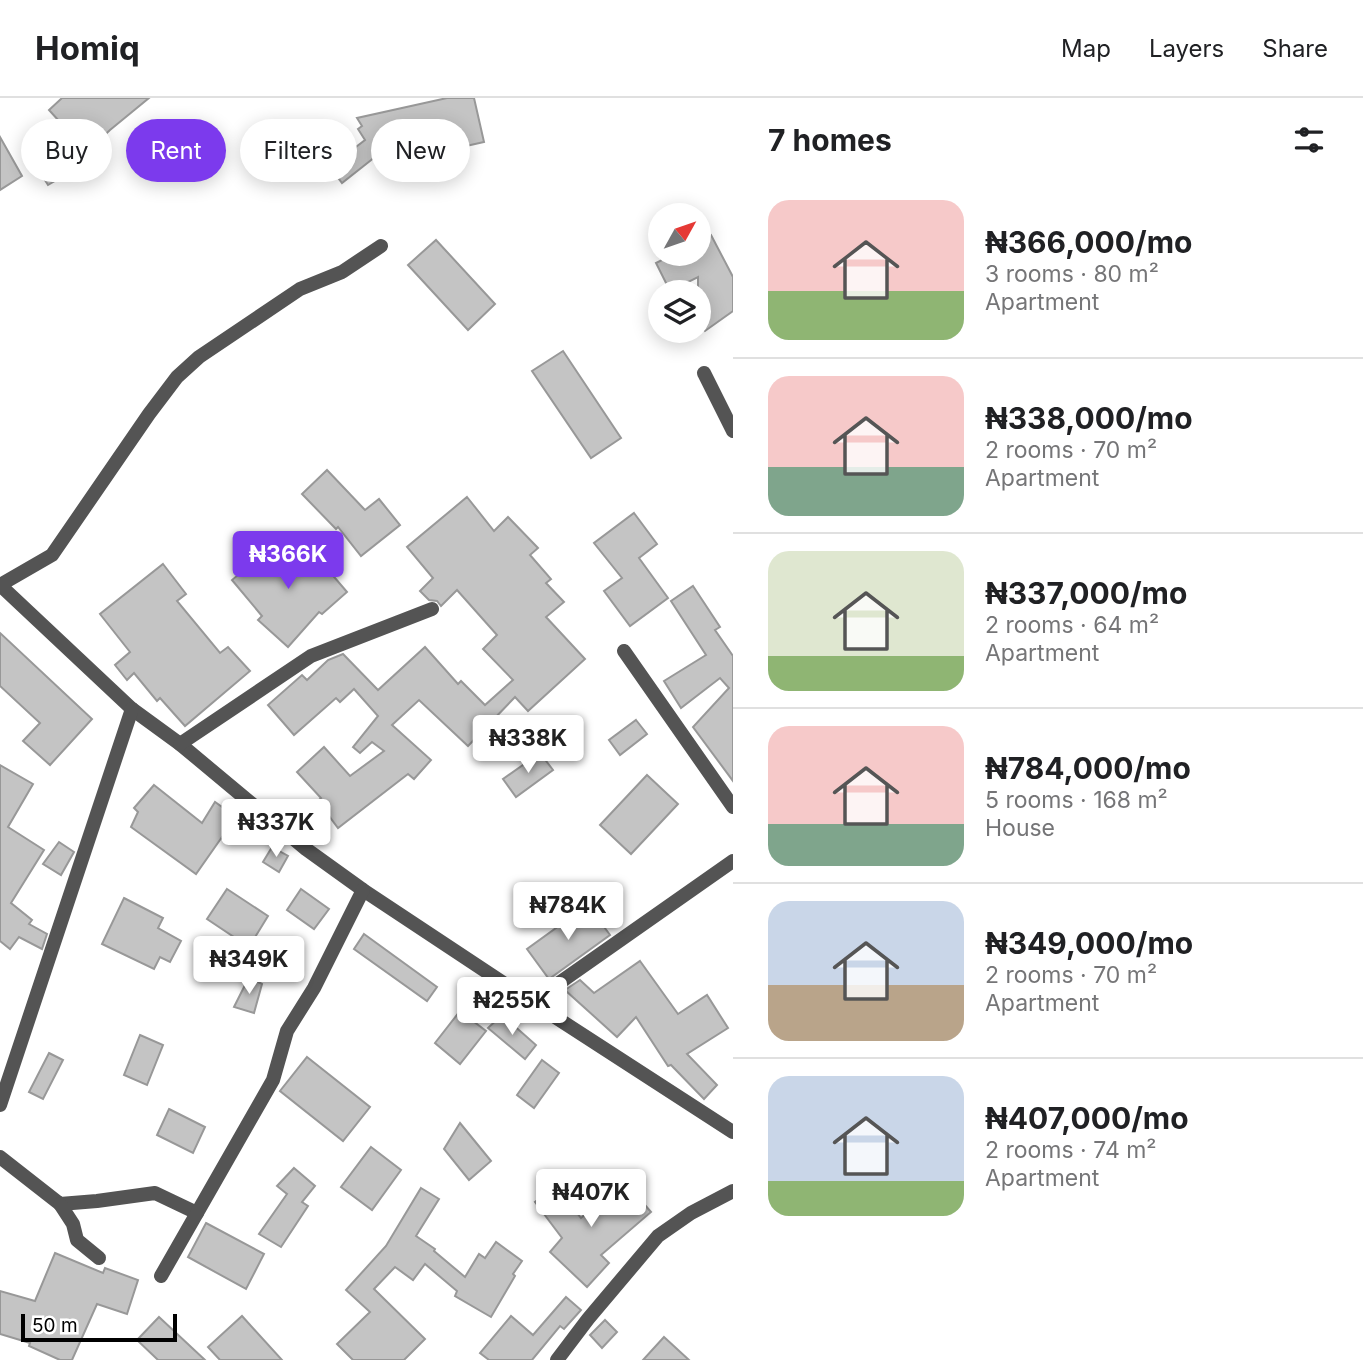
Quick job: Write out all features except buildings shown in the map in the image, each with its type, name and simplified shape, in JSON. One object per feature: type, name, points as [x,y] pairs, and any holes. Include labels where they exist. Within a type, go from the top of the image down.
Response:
[{"type":"street","points":[[381,246],[342,272],[300,289],[199,357],[177,377],[149,414],[52,555],[0,585],[132,709],[180,744],[306,849],[363,891],[733,1132]]},
{"type":"street","points":[[704,373],[733,431]]},
{"type":"street","points":[[180,744],[311,656],[432,609]]},
{"type":"street","points":[[624,651],[733,807]]},
{"type":"street","points":[[0,1105],[132,709]]},
{"type":"street","points":[[532,1002],[733,861]]},
{"type":"street","points":[[161,1276],[273,1080],[286,1031],[314,988],[363,891]]},
{"type":"street","points":[[0,1157],[60,1204],[73,1224],[77,1240],[99,1258]]},
{"type":"street","points":[[557,1360],[658,1236],[691,1213],[733,1191]]},
{"type":"street","points":[[60,1204],[155,1193],[197,1213]]}]
